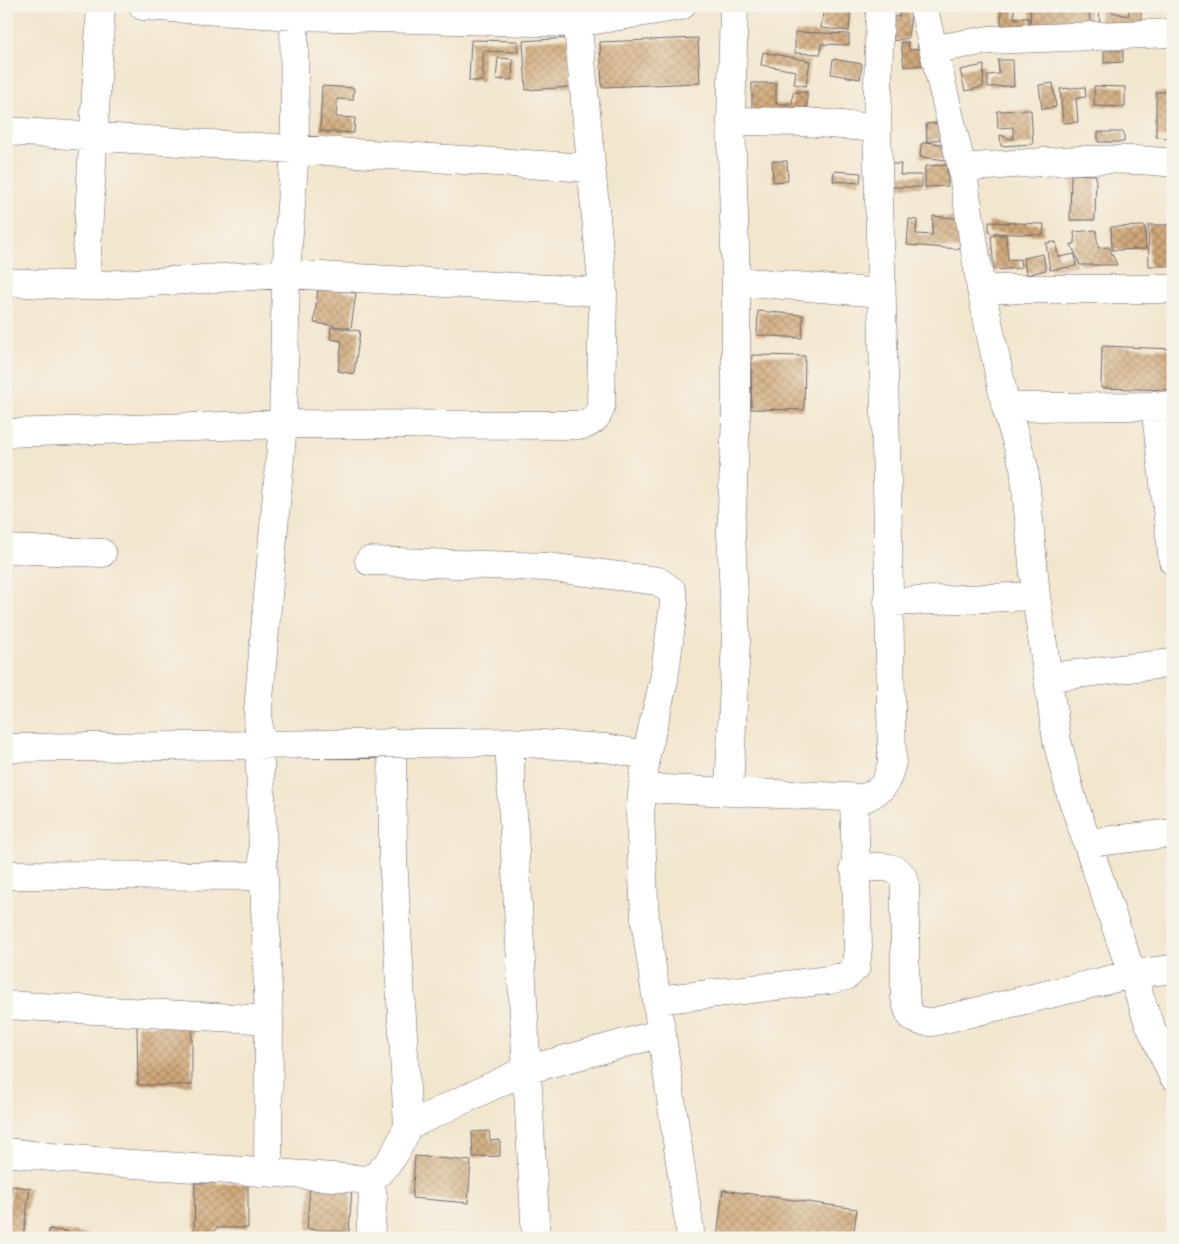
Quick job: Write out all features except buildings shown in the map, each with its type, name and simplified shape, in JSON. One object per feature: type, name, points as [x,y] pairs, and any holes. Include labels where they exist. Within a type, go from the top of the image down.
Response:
[{"type":"street","points":[[86,286],[100,6]]},
{"type":"street","points":[[143,6],[294,11],[577,15],[681,6]]},
{"type":"street","points":[[729,792],[736,640],[731,533],[736,416],[736,281],[731,120],[734,6]]},
{"type":"street","points":[[643,788],[854,799],[866,798],[884,787],[892,762],[882,293],[876,128],[880,6]]},
{"type":"street","points":[[923,6],[962,168],[980,289],[1006,408],[1024,467],[1036,596],[1057,741],[1071,795],[1148,1021],[1173,1076]]},
{"type":"street","points":[[268,1171],[268,1020],[258,745],[259,700],[283,424],[286,274],[295,150],[294,11]]},
{"type":"street","points":[[6,433],[283,424],[584,425],[593,421],[599,415],[601,406],[603,292],[577,15]]},
{"type":"street","points":[[933,49],[989,40],[1173,33]]},
{"type":"street","points":[[731,120],[806,122],[876,128]]},
{"type":"street","points":[[6,131],[94,135],[295,150],[590,168]]},
{"type":"street","points":[[962,168],[1081,160],[1136,159],[1173,163]]},
{"type":"street","points":[[6,282],[86,286],[286,274],[603,292]]},
{"type":"street","points":[[736,281],[882,293]]},
{"type":"street","points":[[980,289],[1173,289]]},
{"type":"street","points":[[1006,408],[1164,406],[1173,561]]},
{"type":"street","points":[[6,549],[102,554]]},
{"type":"street","points":[[369,561],[548,567],[658,581],[672,590],[674,603],[664,680],[646,755],[640,814],[645,919],[691,1238]]},
{"type":"street","points":[[888,602],[1036,596]]},
{"type":"street","points":[[1049,677],[1173,663]]},
{"type":"street","points":[[6,1152],[75,1161],[268,1171],[370,1180],[387,1166],[398,1151],[408,1126],[393,858],[392,742]]},
{"type":"street","points":[[6,748],[509,742],[606,748],[646,755]]},
{"type":"street","points":[[509,742],[536,1238]]},
{"type":"street","points":[[657,1000],[829,980],[846,976],[856,967],[858,947],[854,868],[854,799]]},
{"type":"street","points":[[1088,843],[1173,833]]},
{"type":"street","points":[[854,868],[895,868],[902,873],[905,882],[905,997],[909,1014],[917,1022],[934,1022],[1133,974],[1173,969]]},
{"type":"street","points":[[6,874],[262,876]]},
{"type":"street","points":[[6,1006],[268,1020]]},
{"type":"street","points":[[408,1126],[526,1070],[662,1033]]},
{"type":"street","points":[[370,1180],[373,1197],[370,1238]]}]
